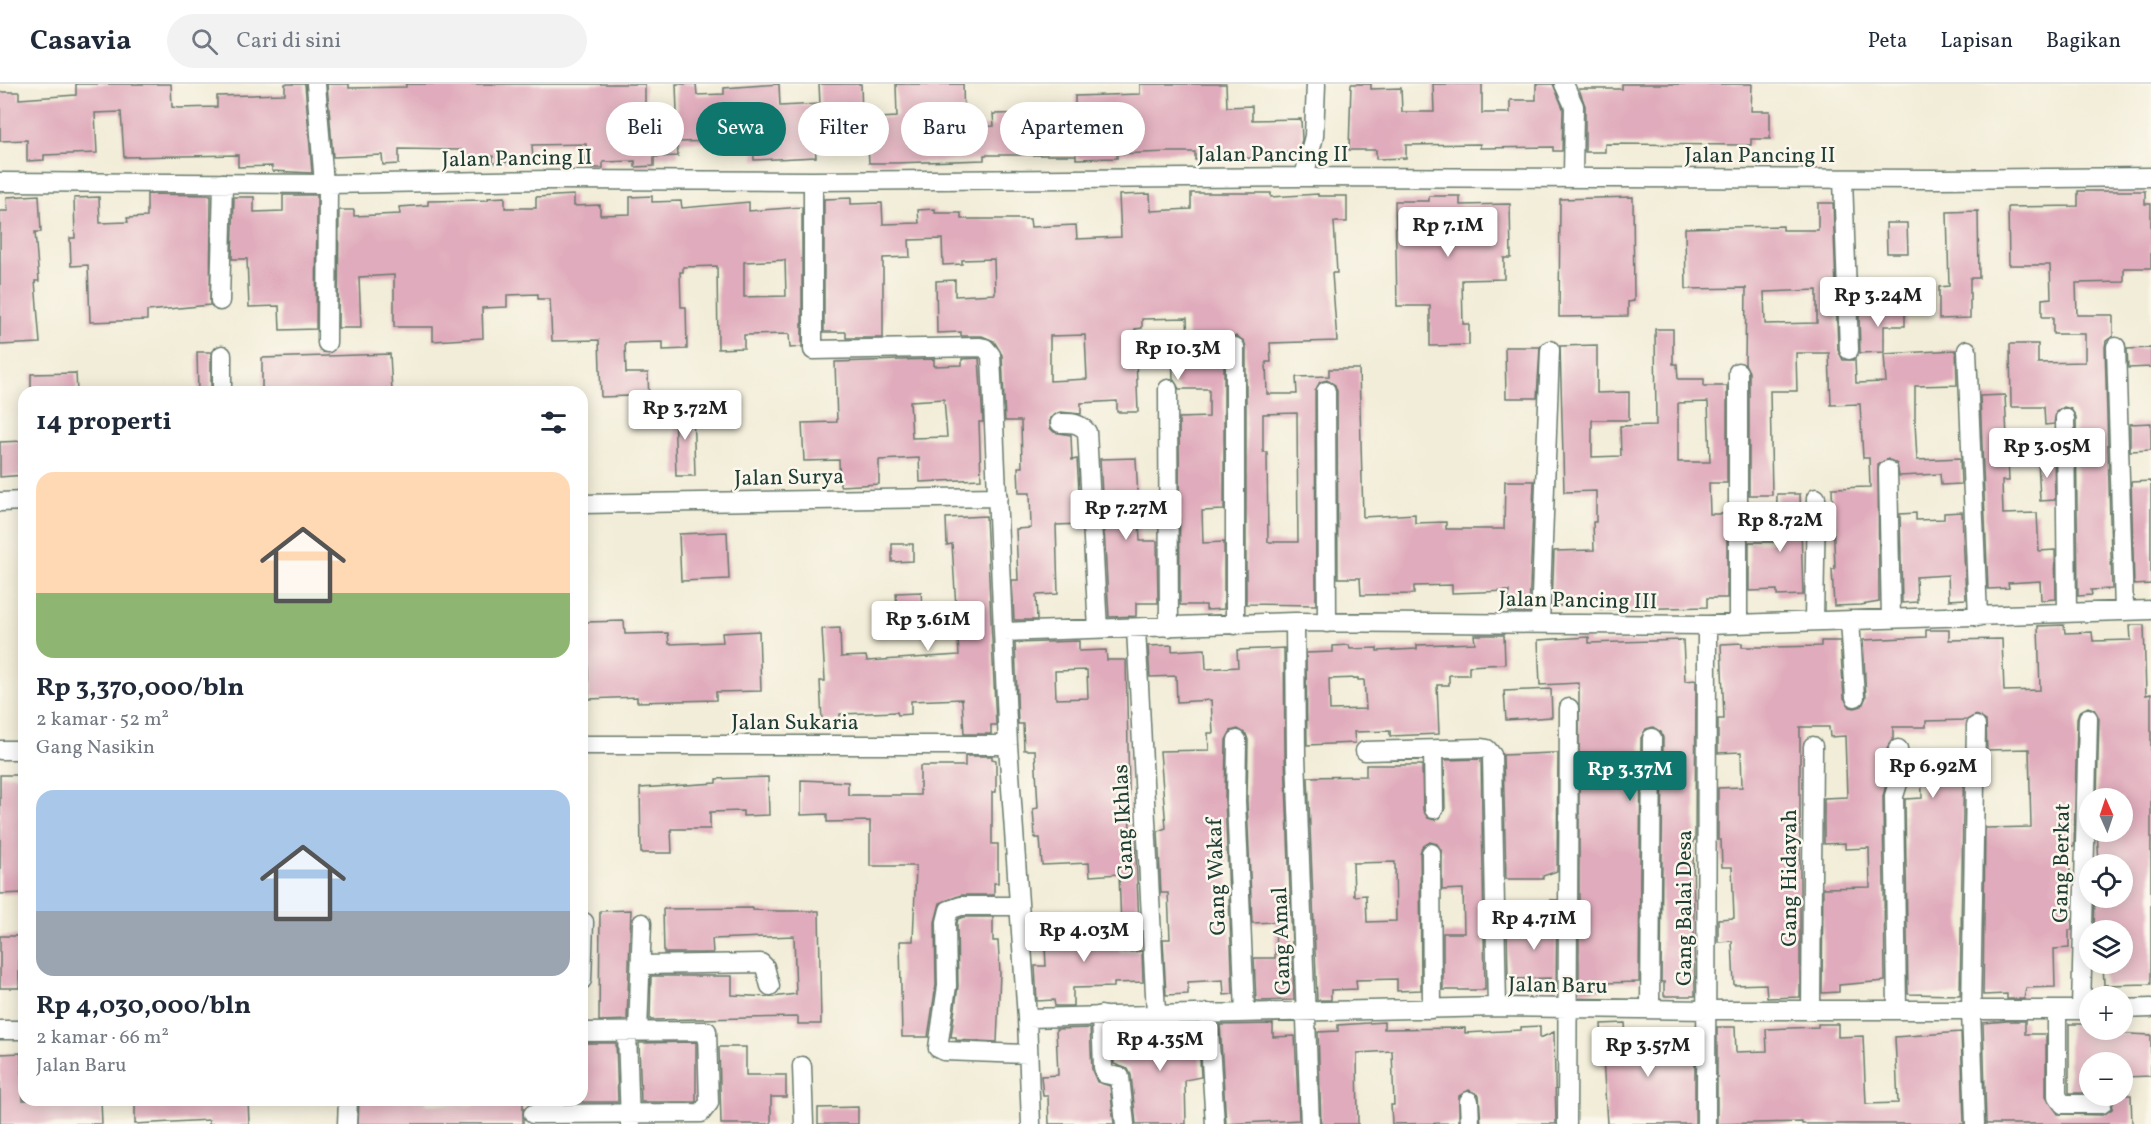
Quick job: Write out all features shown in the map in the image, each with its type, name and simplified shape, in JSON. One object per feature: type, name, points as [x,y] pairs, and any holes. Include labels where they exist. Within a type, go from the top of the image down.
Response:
[{"type":"street","points":[[316,84],[326,184],[327,343]]},
{"type":"street","points":[[1304,177],[1314,136],[1316,84]]},
{"type":"street","points":[[1564,84],[1574,106],[1573,177]]},
{"type":"street","name":"Jalan Pancing II","points":[[0,182],[326,184],[548,180],[813,181],[1304,177],[1843,179],[2151,177]]},
{"type":"street","points":[[1843,179],[1849,350]]},
{"type":"street","points":[[813,181],[813,350],[980,347],[990,351],[993,363],[1008,745],[1027,1018],[1031,1124]]},
{"type":"street","points":[[220,301],[223,183]]},
{"type":"street","points":[[1235,347],[1235,625]]},
{"type":"street","points":[[2116,347],[2124,611]]},
{"type":"street","points":[[1540,622],[1550,350]]},
{"type":"street","points":[[1967,350],[1978,617]]},
{"type":"street","points":[[222,355],[222,386]]},
{"type":"street","points":[[1738,372],[1738,624]]},
{"type":"street","points":[[1168,388],[1168,627]]},
{"type":"street","points":[[1326,391],[1327,623]]},
{"type":"street","points":[[2065,417],[2067,613]]},
{"type":"street","points":[[1060,423],[1073,423],[1082,426],[1087,432],[1098,629]]},
{"type":"street","points":[[1888,470],[1891,619]]},
{"type":"street","name":"Jalan Surya","points":[[588,504],[998,496]]},
{"type":"street","points":[[1814,621],[1815,498]]},
{"type":"street","points":[[0,502],[18,501]]},
{"type":"street","name":"Jalan Pancing III","points":[[1004,632],[1295,622],[1707,625],[2151,610]]},
{"type":"street","points":[[1850,620],[1855,697]]},
{"type":"street","name":"Gang Amal","points":[[1295,622],[1296,756],[1310,1124]]},
{"type":"street","name":"Gang Balai Desa","points":[[1706,1124],[1707,625]]},
{"type":"street","name":"Gang Ikhlas","points":[[1136,628],[1156,1013]]},
{"type":"street","points":[[1567,1124],[1569,708]]},
{"type":"street","name":"Gang Berkat","points":[[2085,986],[2088,718]]},
{"type":"street","points":[[1975,1124],[1971,1010],[1976,726]]},
{"type":"street","points":[[1650,1009],[1652,738]]},
{"type":"street","name":"Gang Wakaf","points":[[1237,740],[1236,801],[1245,1012]]},
{"type":"street","name":"Jalan Sukaria","points":[[588,745],[1008,745]]},
{"type":"street","name":"Gang Hidayah","points":[[1811,1010],[1813,746]]},
{"type":"street","points":[[1365,751],[1480,748],[1487,749],[1492,755],[1497,1007]]},
{"type":"street","points":[[1897,1009],[1894,796],[1899,780],[1898,749]]},
{"type":"street","points":[[0,750],[18,750]]},
{"type":"street","points":[[1433,750],[1434,809]]},
{"type":"street","points":[[1431,853],[1432,1009]]},
{"type":"street","points":[[1019,906],[961,906],[949,910],[946,922],[947,986],[938,1048],[944,1051],[1028,1054]]},
{"type":"street","points":[[630,1119],[633,1032],[641,965],[642,923]]},
{"type":"street","points":[[641,965],[761,963],[765,966],[770,986]]},
{"type":"street","name":"Jalan Baru","points":[[1027,1018],[1156,1013],[1497,1007],[1707,1010],[2079,1010]]},
{"type":"street","points":[[2133,1009],[2151,1008]]},
{"type":"street","points":[[2057,1010],[2060,1100],[2068,1104],[2079,1104]]},
{"type":"street","points":[[1208,1013],[1215,1124]]},
{"type":"street","points":[[1101,1015],[1102,1067],[1105,1074],[1120,1077],[1125,1124]]},
{"type":"street","points":[[0,1030],[18,1030]]},
{"type":"street","points":[[588,1032],[707,1030],[709,1124]]},
{"type":"street","points":[[802,1066],[804,1124]]},
{"type":"street","points":[[1469,1101],[1470,1124]]},
{"type":"street","points":[[533,1113],[630,1119],[702,1113],[708,1103]]},
{"type":"street","points":[[347,1124],[348,1106]]},
{"type":"building","points":[[76,84],[171,84],[172,107],[179,108],[217,107],[217,96],[285,94],[285,84],[305,84],[312,173],[272,171],[272,166],[238,167],[238,155],[124,157],[121,112],[95,113],[97,153],[44,155],[44,160],[27,161],[27,140],[0,141],[0,92],[19,92],[19,99],[76,95]]},
{"type":"building","points":[[327,84],[349,84],[349,88],[406,87],[406,84],[645,84],[645,102],[606,102],[606,156],[678,156],[654,157],[654,166],[635,167],[635,161],[603,162],[603,168],[586,168],[586,144],[532,145],[533,161],[493,163],[493,156],[462,157],[462,150],[399,149],[399,164],[383,165],[382,155],[333,157]]},
{"type":"building","points":[[676,84],[696,84],[697,95],[724,94],[724,88],[779,84],[780,102],[696,102],[696,142],[684,142],[684,102],[677,102]]},
{"type":"building","points":[[819,84],[861,84],[862,102],[820,102]]},
{"type":"building","points":[[896,84],[963,84],[963,102],[901,102],[901,156],[984,156],[984,160],[869,163],[869,156],[889,156],[889,117],[897,117]]},
{"type":"building","points":[[1140,84],[1226,84],[1227,107],[1252,106],[1252,120],[1301,119],[1302,140],[1298,153],[1253,154],[1254,158],[1195,160],[1195,152],[1145,153],[1145,102],[1075,102],[1075,96],[1140,94]]},
{"type":"building","points":[[1351,84],[1371,84],[1371,89],[1401,88],[1402,112],[1434,112],[1433,84],[1482,84],[1482,113],[1510,113],[1510,100],[1536,100],[1536,84],[1553,84],[1563,108],[1562,151],[1553,151],[1553,147],[1480,148],[1480,144],[1406,145],[1406,158],[1376,159],[1376,150],[1349,150]]},
{"type":"building","points":[[1622,84],[1752,84],[1751,111],[1770,111],[1770,139],[1751,139],[1751,145],[1605,144],[1605,152],[1585,152],[1585,106],[1579,89],[1622,89]]},
{"type":"building","points":[[798,105],[798,156],[816,157],[754,160],[754,156],[786,156],[786,106]]},
{"type":"building","points":[[993,114],[1000,114],[1000,155],[988,155],[988,126],[994,126]]},
{"type":"building","points":[[1076,156],[1117,156],[1117,158],[1076,159]]},
{"type":"building","points":[[2078,191],[2145,191],[2145,204],[2151,204],[2151,268],[2124,268],[2124,282],[2076,283],[2077,315],[2113,315],[2113,336],[2106,341],[2105,347],[2112,589],[2091,590],[2092,595],[2078,596],[2076,417],[2071,409],[2064,407],[2056,412],[2054,424],[2045,425],[2044,407],[2011,407],[2010,344],[2038,344],[2038,363],[2085,362],[2085,334],[2053,334],[2053,317],[2042,317],[2042,299],[2051,298],[2050,265],[2009,265],[2008,207],[2078,206]]},
{"type":"building","points":[[1191,193],[1271,193],[1271,197],[1318,194],[1318,196],[1347,196],[1347,222],[1334,222],[1337,273],[1332,273],[1337,341],[1270,343],[1271,362],[1266,362],[1267,394],[1297,394],[1296,377],[1329,376],[1329,369],[1359,369],[1363,517],[1415,514],[1415,523],[1446,522],[1446,529],[1504,529],[1505,481],[1534,481],[1529,612],[1509,612],[1509,591],[1452,593],[1452,585],[1414,586],[1414,594],[1361,595],[1360,578],[1338,578],[1337,391],[1335,385],[1327,380],[1320,382],[1315,391],[1316,605],[1246,604],[1246,347],[1244,341],[1236,336],[1229,338],[1224,347],[1224,510],[1202,511],[1203,543],[1224,542],[1224,609],[1206,610],[1206,605],[1180,605],[1179,418],[1209,417],[1209,389],[1179,389],[1173,379],[1172,347],[1188,346],[1187,318],[1142,319],[1142,328],[1135,329],[1138,412],[1117,412],[1117,401],[1081,403],[1081,414],[1060,412],[1050,418],[1050,428],[1054,432],[1071,435],[1072,460],[1077,459],[1081,524],[1056,525],[1058,594],[1036,595],[1037,620],[1014,620],[1012,580],[1018,580],[1016,529],[1031,528],[1030,493],[1019,493],[1018,467],[1022,467],[1021,421],[1005,421],[1002,355],[994,341],[982,336],[961,336],[961,332],[937,333],[936,281],[955,280],[955,296],[995,294],[994,259],[962,260],[962,264],[943,265],[942,239],[909,240],[910,257],[883,258],[883,338],[846,338],[846,332],[824,332],[824,199],[851,198],[851,204],[882,203],[883,224],[919,223],[918,210],[935,209],[935,213],[961,213],[961,219],[1030,219],[1031,227],[1076,225],[1077,239],[1121,237],[1119,195],[1150,194],[1151,211],[1191,209]],"holes":[[[1085,335],[1087,379],[1050,381],[1050,336]],[[1297,413],[1298,542],[1268,542],[1267,452],[1263,452],[1263,414]]]},
{"type":"building","points":[[147,194],[211,195],[210,305],[147,311],[147,320],[90,322],[88,265],[71,266],[70,238],[75,238],[74,198],[99,197],[100,223],[128,222],[127,218],[147,217]]},
{"type":"building","points":[[39,195],[41,232],[35,232],[39,281],[35,281],[40,343],[0,345],[0,211],[8,211],[7,197]]},
{"type":"building","points":[[283,195],[317,195],[316,329],[280,330],[279,306],[249,307],[247,259],[232,259],[234,197],[254,197],[254,212],[283,211]]},
{"type":"building","points":[[574,195],[574,206],[600,205],[600,215],[630,214],[630,197],[652,196],[652,202],[681,201],[682,208],[749,202],[749,211],[802,207],[802,347],[790,348],[789,334],[744,335],[744,348],[718,349],[717,266],[683,267],[683,272],[680,272],[681,307],[686,307],[687,349],[663,350],[663,342],[625,343],[626,373],[648,373],[649,402],[630,403],[629,396],[601,397],[599,340],[552,341],[550,299],[538,299],[538,294],[507,295],[507,307],[482,308],[483,338],[433,341],[433,327],[394,327],[394,275],[359,277],[361,328],[338,328],[339,210],[354,210],[354,216],[400,214],[399,207],[428,205],[428,201],[488,200],[488,198],[505,197],[505,208],[536,208],[536,197]],"holes":[[[785,260],[786,296],[744,297],[744,262]]]},
{"type":"building","points":[[1429,196],[1460,196],[1460,205],[1510,204],[1511,258],[1504,258],[1504,279],[1462,280],[1463,324],[1469,324],[1469,345],[1430,346],[1430,306],[1397,306],[1395,201],[1429,201]]},
{"type":"building","points":[[1633,197],[1634,301],[1628,302],[1628,316],[1559,317],[1560,199]]},
{"type":"building","points":[[1818,203],[1833,203],[1838,350],[1843,360],[1855,360],[1856,383],[1886,382],[1884,354],[1956,350],[1957,385],[1915,386],[1915,422],[1917,460],[1960,458],[1961,484],[1941,485],[1940,474],[1899,476],[1897,464],[1888,459],[1878,464],[1879,602],[1861,605],[1834,606],[1832,569],[1835,569],[1832,488],[1870,487],[1869,458],[1863,458],[1860,404],[1831,405],[1829,353],[1796,353],[1797,391],[1770,391],[1772,495],[1749,495],[1749,372],[1745,364],[1746,288],[1686,289],[1685,228],[1783,226],[1783,230],[1818,230]],"holes":[[[1817,290],[1817,323],[1765,324],[1764,292]]]},
{"type":"building","points":[[1978,211],[1979,278],[1970,278],[1970,318],[1939,319],[1939,287],[1949,286],[1947,212]]},
{"type":"building","points":[[1886,223],[1907,223],[1908,253],[1887,253]]},
{"type":"building","points":[[1891,307],[1905,307],[1905,326],[1884,326],[1884,352],[1860,353],[1859,313],[1891,312]]},
{"type":"building","points":[[1655,329],[1673,329],[1673,364],[1677,364],[1678,379],[1704,379],[1704,386],[1727,386],[1727,483],[1709,483],[1710,514],[1727,514],[1727,598],[1707,598],[1707,607],[1600,609],[1600,605],[1552,606],[1554,551],[1594,550],[1593,522],[1596,522],[1596,491],[1564,492],[1560,346],[1597,345],[1597,393],[1629,392],[1629,420],[1592,420],[1592,457],[1621,456],[1620,426],[1656,425]],"holes":[[[1708,402],[1710,462],[1678,462],[1678,403]]]},
{"type":"building","points":[[1505,347],[1540,347],[1537,398],[1506,398]]},
{"type":"building","points":[[2151,348],[2151,367],[2128,368],[2127,349]]},
{"type":"building","points":[[197,352],[211,352],[211,386],[198,386]]},
{"type":"building","points":[[390,354],[392,386],[262,386],[262,358]]},
{"type":"building","points":[[979,358],[983,422],[979,422],[981,479],[920,482],[919,458],[879,460],[879,484],[840,486],[839,460],[804,461],[802,423],[837,422],[835,362],[934,359],[934,366],[962,365],[962,359]],"holes":[[[944,399],[947,437],[912,438],[910,401]]]},
{"type":"building","points":[[76,373],[77,386],[31,386],[31,374]]},
{"type":"building","points":[[2005,395],[2009,481],[2002,481],[2003,514],[2037,513],[2039,551],[2055,550],[2056,599],[2041,600],[2040,581],[2008,583],[2009,588],[1988,589],[1980,396]]},
{"type":"building","points":[[693,406],[695,476],[676,476],[674,407]]},
{"type":"building","points":[[2151,423],[2151,450],[2130,451],[2130,424]]},
{"type":"building","points":[[18,441],[18,476],[0,477],[0,442]]},
{"type":"building","points":[[2054,457],[2055,500],[2040,501],[2038,458]]},
{"type":"building","points":[[1136,458],[1140,541],[1157,541],[1158,603],[1136,603],[1136,616],[1109,617],[1100,459]]},
{"type":"building","points":[[2151,481],[2151,584],[2134,585],[2131,482]]},
{"type":"building","points":[[1777,494],[1800,494],[1803,595],[1777,596],[1777,590],[1749,591],[1749,542],[1776,542]]},
{"type":"building","points":[[1962,512],[1966,599],[1949,600],[1948,575],[1916,577],[1917,602],[1902,603],[1900,514],[1916,513],[1916,520],[1944,519],[1944,513]]},
{"type":"building","points":[[986,516],[996,725],[991,725],[991,734],[964,734],[962,699],[911,701],[911,714],[898,715],[897,712],[840,714],[840,721],[822,721],[820,681],[825,681],[822,629],[840,628],[841,657],[866,656],[867,661],[959,655],[952,544],[947,545],[946,518]]},
{"type":"building","points":[[727,532],[729,579],[681,581],[679,534]]},
{"type":"building","points":[[892,544],[913,544],[913,561],[892,562]]},
{"type":"building","points":[[921,592],[923,621],[898,622],[896,593]]},
{"type":"building","points":[[624,621],[625,634],[668,633],[669,644],[723,642],[722,633],[759,631],[761,691],[716,692],[716,700],[637,702],[637,697],[589,699],[588,622]]},
{"type":"building","points":[[2064,625],[2065,633],[2092,632],[2093,641],[2131,640],[2130,625],[2144,625],[2146,695],[2151,694],[2151,984],[2104,985],[2104,974],[2133,974],[2133,920],[2094,920],[2095,908],[2133,908],[2133,854],[2098,854],[2098,842],[2133,842],[2133,788],[2097,788],[2099,718],[2094,709],[2088,707],[2079,712],[2077,718],[2074,846],[2069,846],[2072,930],[2069,930],[2069,948],[2054,949],[2055,987],[2026,988],[2024,999],[2007,999],[2007,994],[1983,995],[1985,828],[2031,827],[2029,749],[1987,750],[1986,721],[1976,715],[1967,720],[1926,721],[1926,727],[1893,727],[1893,739],[1887,749],[1888,778],[1883,796],[1885,981],[1839,985],[1839,992],[1822,993],[1823,888],[1870,887],[1869,848],[1845,849],[1845,843],[1824,844],[1824,798],[1847,797],[1845,736],[1830,737],[1829,727],[1800,727],[1800,997],[1767,998],[1766,984],[1734,985],[1732,941],[1718,942],[1718,919],[1734,918],[1732,867],[1722,867],[1721,840],[1718,840],[1718,788],[1742,787],[1741,752],[1718,753],[1718,719],[1724,719],[1721,644],[1742,643],[1742,647],[1821,646],[1821,641],[1840,641],[1844,698],[1850,707],[1855,708],[1862,706],[1866,697],[1863,640],[1926,637],[1926,630],[1949,630],[1949,640],[2002,639],[2004,691],[2040,690],[2038,626]]},
{"type":"building","points":[[1474,635],[1504,635],[1505,664],[1469,666],[1469,675],[1449,675],[1449,685],[1437,685],[1439,734],[1390,736],[1390,731],[1354,732],[1355,743],[1307,745],[1306,653],[1333,652],[1333,646],[1349,645],[1350,649],[1377,648],[1377,651],[1417,649],[1417,645],[1475,643]],"holes":[[[1358,678],[1358,680],[1364,680],[1366,709],[1330,710],[1329,679]]]},
{"type":"building","points":[[1589,637],[1589,643],[1683,640],[1685,681],[1696,680],[1695,840],[1693,840],[1695,996],[1664,996],[1664,982],[1661,982],[1663,738],[1661,732],[1653,727],[1646,729],[1641,738],[1639,982],[1602,983],[1602,990],[1579,991],[1579,683],[1540,685],[1538,640]]},
{"type":"building","points":[[1079,641],[1079,651],[1106,650],[1107,660],[1126,660],[1130,833],[1135,833],[1139,924],[1121,925],[1119,874],[1090,876],[1089,863],[1042,865],[1040,838],[1035,838],[1033,809],[1038,808],[1035,750],[1024,750],[1023,724],[1018,724],[1015,643]],"holes":[[[1087,670],[1088,698],[1056,699],[1055,671]]]},
{"type":"building","points":[[1172,645],[1172,651],[1205,649],[1206,669],[1238,667],[1237,650],[1284,648],[1285,756],[1294,1000],[1256,1001],[1254,958],[1275,958],[1276,922],[1252,923],[1247,801],[1248,740],[1246,734],[1238,729],[1231,731],[1226,740],[1225,801],[1233,994],[1224,995],[1223,980],[1188,982],[1188,994],[1166,995],[1163,939],[1170,939],[1168,893],[1161,893],[1158,831],[1166,828],[1160,751],[1209,750],[1208,733],[1213,733],[1211,700],[1177,702],[1176,676],[1150,677],[1148,646]]},
{"type":"building","points":[[1551,689],[1552,717],[1506,720],[1504,691]]},
{"type":"building","points":[[1964,750],[1960,995],[1908,994],[1905,799],[1922,798],[1921,751]]},
{"type":"building","points":[[1558,753],[1557,871],[1543,876],[1543,879],[1506,879],[1503,755]]},
{"type":"building","points":[[965,756],[992,756],[992,759],[996,760],[996,792],[992,792],[992,844],[998,844],[998,883],[994,883],[994,895],[961,895],[940,903],[935,922],[936,985],[928,1037],[902,1037],[900,941],[913,941],[916,866],[870,866],[870,821],[827,822],[827,814],[801,815],[801,780],[848,782],[848,795],[920,795],[920,766],[965,766]]},
{"type":"building","points":[[1481,759],[1485,990],[1443,990],[1443,933],[1464,933],[1463,889],[1442,890],[1442,852],[1437,844],[1430,842],[1422,847],[1420,853],[1421,990],[1397,991],[1397,979],[1356,980],[1357,989],[1331,990],[1331,1000],[1317,1000],[1308,777],[1366,776],[1366,765],[1422,765],[1423,810],[1428,818],[1435,820],[1440,818],[1445,809],[1444,760]],"holes":[[[1395,862],[1396,921],[1367,922],[1366,895],[1354,896],[1353,863]]]},
{"type":"building","points":[[0,775],[18,775],[18,893],[0,894]]},
{"type":"building","points":[[768,777],[769,815],[743,816],[743,811],[710,812],[710,829],[671,829],[672,853],[641,853],[640,788],[716,783],[716,779]]},
{"type":"building","points":[[1551,900],[1557,900],[1556,991],[1552,991],[1551,978],[1508,979],[1507,927],[1552,926]]},
{"type":"building","points":[[753,908],[753,910],[819,911],[821,1024],[798,1024],[798,1017],[650,1020],[651,976],[732,976],[732,995],[772,997],[796,994],[794,936],[712,939],[713,953],[664,953],[663,909]]},
{"type":"building","points":[[631,910],[627,1020],[599,1021],[600,911]]},
{"type":"building","points":[[993,917],[993,941],[998,941],[1000,973],[997,1042],[956,1040],[956,1037],[951,1037],[958,986],[957,923],[958,919]]},
{"type":"building","points":[[1080,926],[1081,932],[1119,930],[1120,952],[1142,951],[1143,982],[1114,983],[1114,987],[1073,988],[1073,1006],[1055,1006],[1054,1000],[1037,1001],[1035,966],[1046,966],[1044,927]]},
{"type":"building","points":[[0,936],[18,936],[18,988],[0,988]]},
{"type":"building","points":[[2025,1021],[2025,1034],[2046,1034],[2046,1096],[2058,1114],[2103,1115],[2112,1109],[2112,1106],[2131,1106],[2132,1124],[1986,1124],[1983,1023]]},
{"type":"building","points":[[1384,1022],[1384,1029],[1465,1028],[1465,1033],[1521,1030],[1521,1027],[1540,1026],[1540,1038],[1554,1032],[1556,1124],[1481,1124],[1479,1095],[1469,1090],[1459,1096],[1459,1123],[1392,1124],[1391,1105],[1394,1105],[1392,1051],[1357,1053],[1358,1124],[1321,1124],[1318,1032],[1338,1031],[1338,1025]]},
{"type":"building","points":[[1625,1023],[1626,1036],[1646,1035],[1646,1039],[1695,1038],[1695,1124],[1607,1124],[1601,1024]]},
{"type":"building","points":[[1273,1024],[1273,1037],[1295,1036],[1299,1120],[1226,1124],[1220,1025]]},
{"type":"building","points":[[1818,1024],[1838,1024],[1838,1037],[1863,1036],[1866,1104],[1898,1103],[1895,1037],[1961,1032],[1964,1124],[1802,1124],[1802,1122],[1717,1124],[1717,1027],[1735,1027],[1736,1052],[1767,1051],[1766,1029],[1818,1027]]},
{"type":"building","points":[[2069,1024],[2079,1024],[2079,1040],[2133,1040],[2133,1034],[2151,1035],[2151,1076],[2133,1077],[2133,1052],[2079,1052],[2079,1093],[2069,1093]]},
{"type":"building","points":[[1160,1026],[1198,1026],[1201,1077],[1185,1080],[1186,1124],[1136,1124],[1131,1075],[1128,1069],[1114,1064],[1113,1035],[1124,1034],[1124,1039],[1160,1037]]},
{"type":"building","points":[[1090,1028],[1092,1070],[1097,1082],[1110,1086],[1114,1124],[1049,1124],[1048,1096],[1043,1096],[1041,1076],[1058,1075],[1056,1029]]},
{"type":"building","points":[[696,1042],[696,1102],[641,1102],[639,1043]]},
{"type":"building","points":[[588,1043],[616,1043],[618,1102],[588,1102]]},
{"type":"building","points":[[719,1047],[746,1047],[746,1075],[786,1075],[786,1097],[771,1097],[771,1124],[721,1124]]},
{"type":"building","points":[[18,1053],[18,1106],[101,1106],[102,1124],[0,1124],[0,1054]]},
{"type":"building","points":[[135,1106],[248,1106],[249,1124],[209,1124],[209,1120],[135,1124]]},
{"type":"building","points":[[359,1106],[523,1106],[523,1124],[358,1124]]},
{"type":"building","points":[[858,1107],[858,1124],[818,1124],[818,1108]]}]
